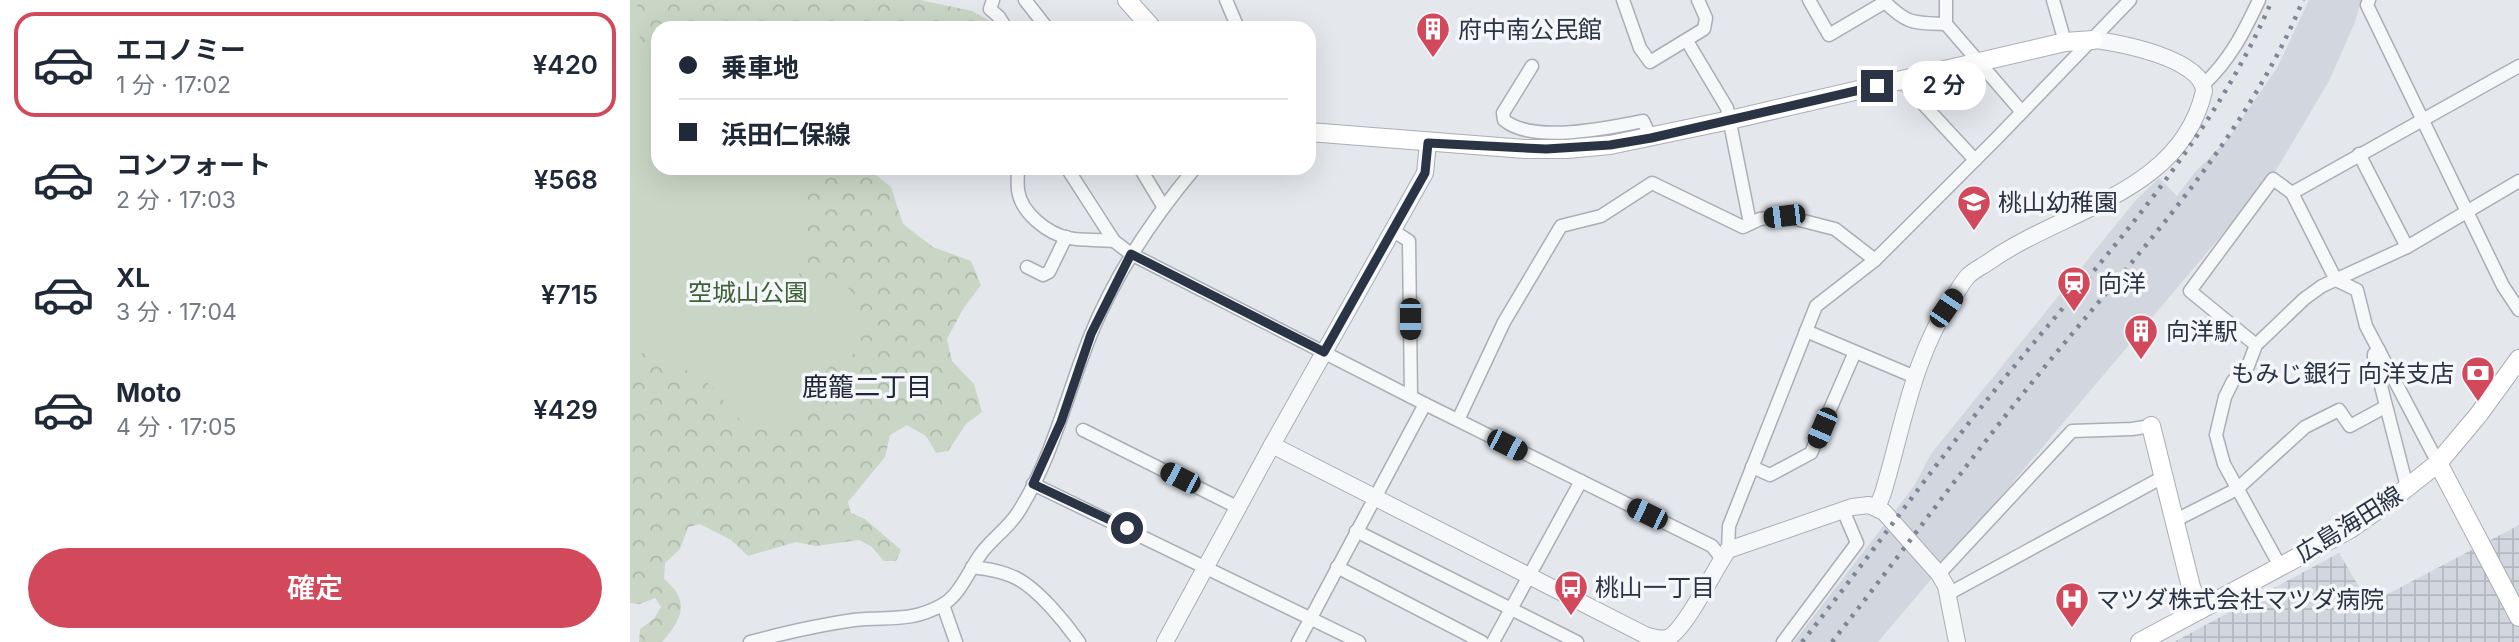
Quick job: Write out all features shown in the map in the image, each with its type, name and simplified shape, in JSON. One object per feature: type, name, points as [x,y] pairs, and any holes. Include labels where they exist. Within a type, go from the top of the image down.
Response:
[{"type":"main road","points":[[1127,0],[1146,21]]},
{"type":"main road","points":[[1316,133],[1428,143],[1567,149],[1651,138],[2065,42],[2093,40]]},
{"type":"main road","name":"広島海田線","points":[[2140,642],[2350,528],[2407,487],[2438,463],[2479,414],[2519,359]]},
{"type":"main road","points":[[2151,426],[2191,587],[2200,610]]},
{"type":"main road","points":[[2438,463],[2519,617]]},
{"type":"street","points":[[993,0],[990,9],[1002,21]]},
{"type":"street","points":[[1226,0],[1235,21]]},
{"type":"street","points":[[1623,0],[1640,48],[1650,62],[1704,29],[1706,18],[1698,0]]},
{"type":"street","points":[[1809,0],[1829,35],[1885,2],[1897,15],[1912,23],[1947,24]]},
{"type":"street","points":[[1946,0],[1947,24],[2022,112]]},
{"type":"street","points":[[2053,0],[2065,42]]},
{"type":"street","points":[[1272,445],[1645,635],[1670,640],[1685,622],[1725,555],[1729,526],[1816,306],[1875,260],[2130,0]]},
{"type":"street","points":[[2203,85],[2232,54],[2259,0]]},
{"type":"street","points":[[2369,0],[2367,5],[2467,213],[2503,286],[2519,310]]},
{"type":"street","points":[[1027,1],[1042,21]]},
{"type":"street","points":[[1877,508],[1927,343],[1968,276],[2002,252],[2038,232],[2121,194],[2153,170],[2190,128],[2201,103],[2203,85],[2195,73],[2159,55],[2093,40]]},
{"type":"street","points":[[1687,41],[1727,108],[1750,223]]},
{"type":"street","points":[[1532,66],[1503,113],[1504,120],[1511,126],[1536,131],[1586,131],[1643,121],[1651,138]]},
{"type":"street","points":[[2292,193],[2519,66]]},
{"type":"street","points":[[1901,80],[1975,160]]},
{"type":"street","points":[[1165,642],[1237,507],[1425,173],[1428,143]]},
{"type":"street","points":[[2359,155],[2407,247]]},
{"type":"street","points":[[1018,175],[1021,201],[1038,222],[1066,237],[1114,241]]},
{"type":"street","points":[[1072,175],[1114,241],[1131,254],[1410,397],[1712,546],[1725,555]]},
{"type":"street","points":[[1144,175],[1163,206]]},
{"type":"street","points":[[750,642],[816,626],[858,620],[903,619],[943,605],[953,596],[982,551],[1018,513],[1061,422],[1091,334],[1131,254],[1163,206],[1189,175]]},
{"type":"street","points":[[2256,345],[2190,290],[2273,179],[2292,193],[2336,280],[2357,290],[2366,326],[2438,463]]},
{"type":"street","points":[[2280,566],[2224,464],[2216,435],[2225,397],[2233,381],[2248,366],[2256,345],[2304,299],[2336,280],[2407,247],[2519,181]]},
{"type":"street","points":[[1458,420],[1504,322],[1561,226],[1601,216],[1652,183],[1744,227],[1760,219],[1784,216],[1835,229],[1875,260]]},
{"type":"street","points":[[1392,230],[1409,241],[1410,397]]},
{"type":"street","points":[[1027,267],[1043,275],[1049,272],[1066,237]]},
{"type":"street","points":[[1806,331],[1915,377]]},
{"type":"street","points":[[2379,350],[2374,354],[2374,359],[2407,487]]},
{"type":"street","points":[[1752,467],[1770,475],[1811,453],[1855,352]]},
{"type":"street","points":[[1298,642],[1425,404]]},
{"type":"street","points":[[2174,521],[2237,489],[2305,427],[2339,410],[2350,426],[2385,407]]},
{"type":"street","points":[[1939,574],[2072,431],[2151,426]]},
{"type":"street","points":[[1083,430],[1237,507]]},
{"type":"street","points":[[1948,594],[2163,477]]},
{"type":"street","points":[[1493,642],[1581,481]]},
{"type":"street","points":[[1033,484],[1359,642]]},
{"type":"street","points":[[1725,555],[1843,510],[1861,505],[1877,508],[1890,518],[1939,574],[1948,594],[1957,642]]},
{"type":"street","points":[[1783,642],[1857,543],[1843,510]]},
{"type":"street","points":[[1356,531],[1577,642]]},
{"type":"street","points":[[972,566],[1001,572],[1018,579],[1064,620],[1079,642]]},
{"type":"street","points":[[1337,567],[1482,642]]},
{"type":"street","points":[[943,605],[956,642]]},
{"type":"shaded area","points":[[2309,0],[2361,0],[2355,22],[2329,81],[2275,172],[1878,642],[1794,642],[1914,486],[1931,454],[2135,201],[2159,178],[2177,196],[2195,172],[2228,139],[2277,68]]},
{"type":"shaded area","points":[[2519,525],[2519,642],[2174,642],[2339,553],[2369,604]]},
{"type":"green space","name":"空城山公園","points":[[630,0],[682,0],[664,21],[651,21],[651,175],[834,175],[883,306],[805,446],[630,386]]},
{"type":"green space","points":[[640,0],[920,0],[972,11],[990,21],[651,21],[651,46],[641,42],[634,12]]},
{"type":"green space","points":[[809,175],[876,175],[891,187],[903,224],[933,247],[971,261],[981,285],[963,309],[947,339],[952,361],[974,384],[982,412],[966,424],[948,451],[936,453],[926,436],[907,425],[890,435],[885,457],[848,502],[851,513],[865,519],[901,550],[896,561],[884,561],[872,547],[859,540],[816,546],[796,542],[748,556],[731,540],[700,524],[688,527],[680,549],[665,563],[664,579],[678,595],[681,603],[679,618],[662,642],[639,642],[640,629],[654,619],[661,607],[655,598],[640,604],[630,603],[630,360],[642,353],[668,359],[711,385],[742,422],[764,430],[787,423],[804,409],[814,387],[831,365],[851,357],[861,344],[856,297],[845,285],[812,286],[799,275],[803,247],[803,193]]},
{"type":"railway","points":[[1802,642],[1999,385],[2149,202],[2217,105],[2247,53],[2272,0]]},
{"type":"railway","points":[[1832,642],[2005,417],[2216,154],[2278,54],[2303,0]]},
{"type":"place","name":"府中南公民館","points":[[1433,59]]},
{"type":"place","name":"桃山幼稚園","points":[[1974,232]]},
{"type":"place","name":"向洋","points":[[2074,313]]},
{"type":"place","name":"向洋駅","points":[[2141,361]]},
{"type":"place","name":"もみじ銀行 向洋支店","points":[[2478,403]]},
{"type":"place","name":"桃山一丁目","points":[[1571,617]]},
{"type":"place","name":"マツダ株式会社マツダ病院","points":[[2072,629]]},
{"type":"district","name":"鹿籠二丁目","points":[[867,386]]},
{"type":"route","points":[[1127,528],[1033,484],[1061,422],[1091,334],[1131,254],[1324,352],[1425,173],[1428,143],[1525,149],[1610,145],[1877,86]]}]
